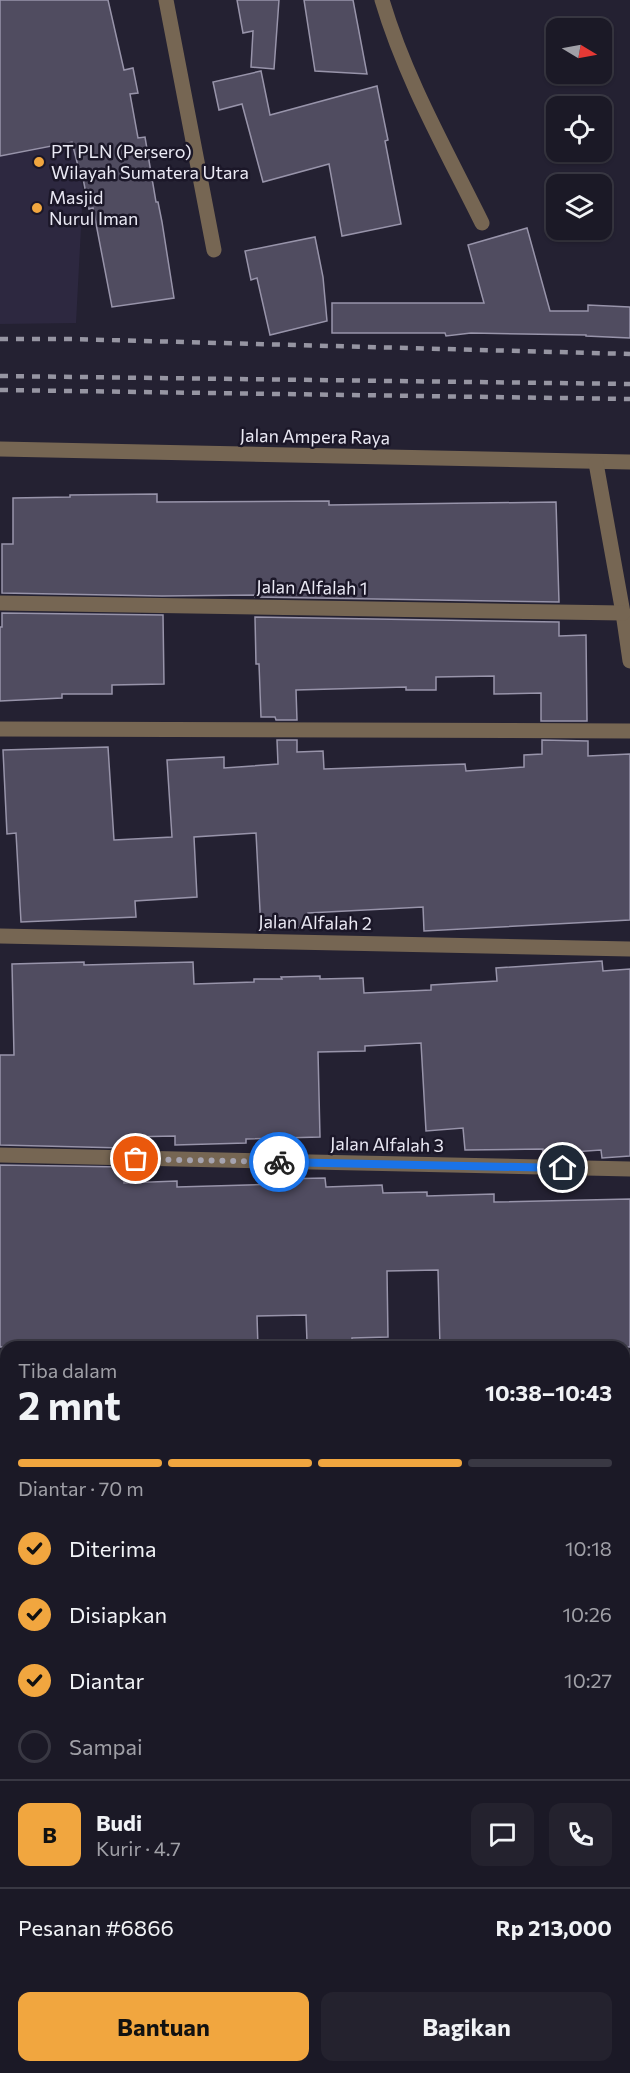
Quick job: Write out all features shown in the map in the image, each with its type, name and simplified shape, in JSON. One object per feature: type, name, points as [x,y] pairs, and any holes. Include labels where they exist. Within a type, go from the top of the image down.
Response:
[{"type":"street","points":[[166,0],[214,250]]},
{"type":"street","points":[[382,0],[390,29],[429,117],[482,223]]},
{"type":"street","name":"Jalan Ampera Raya","points":[[0,449],[630,462]]},
{"type":"street","points":[[596,462],[630,660]]},
{"type":"street","name":"Jalan Alfalah 1","points":[[0,603],[623,613]]},
{"type":"street","points":[[0,729],[630,731]]},
{"type":"street","name":"Jalan Alfalah 2","points":[[0,936],[630,949]]},
{"type":"street","name":"Jalan Alfalah 3","points":[[0,1155],[630,1169]]},
{"type":"shaded area","name":"PT PLN (Persero) Wilayah Sumatera Utara","points":[[0,0],[38,0],[83,189],[76,323],[0,324]]},
{"type":"building","points":[[0,0],[108,0],[124,70],[133,68],[138,93],[130,94],[138,138],[145,137],[174,298],[112,307],[93,208],[89,209],[82,173],[80,174],[72,142],[0,156]]},
{"type":"building","points":[[237,0],[279,0],[274,69],[251,67],[253,31],[243,33]]},
{"type":"building","points":[[304,0],[353,0],[367,74],[315,71]]},
{"type":"building","points":[[261,71],[270,115],[377,86],[401,224],[342,236],[329,164],[263,182],[242,104],[219,110],[213,82]]},
{"type":"building","points":[[527,228],[550,311],[588,311],[588,305],[630,307],[630,338],[471,333],[446,336],[445,333],[332,333],[332,303],[484,303],[468,245]]},
{"type":"building","points":[[315,237],[323,277],[327,321],[270,335],[257,278],[251,280],[245,251]]},
{"type":"building","points":[[157,494],[157,502],[329,501],[329,505],[556,502],[559,602],[255,597],[255,595],[2,593],[2,544],[13,544],[13,498]]},
{"type":"building","points":[[2,613],[163,615],[164,684],[112,685],[112,694],[62,694],[62,698],[0,701]]},
{"type":"building","points":[[255,617],[559,622],[559,636],[586,635],[587,721],[541,721],[541,693],[494,694],[494,676],[436,677],[436,690],[406,690],[406,687],[296,690],[297,720],[261,717],[259,664],[256,664]]},
{"type":"building","points":[[277,740],[297,740],[297,752],[323,751],[324,769],[465,764],[466,771],[524,767],[524,755],[542,754],[542,740],[588,741],[588,756],[630,754],[630,920],[424,931],[423,907],[308,913],[309,927],[261,930],[256,833],[194,837],[197,897],[135,901],[136,917],[21,922],[16,833],[7,834],[3,750],[108,747],[114,840],[172,837],[167,760],[224,757],[224,768],[278,764]]},
{"type":"building","points":[[602,961],[603,971],[630,969],[630,1156],[602,1158],[601,1150],[543,1154],[543,1149],[465,1150],[463,1128],[426,1131],[421,1043],[365,1046],[365,1051],[318,1052],[320,1137],[246,1139],[246,1143],[175,1145],[175,1136],[127,1137],[127,1141],[122,1141],[123,1148],[0,1145],[0,1055],[14,1055],[12,964],[193,962],[194,984],[254,982],[254,979],[282,979],[281,977],[363,978],[364,993],[431,990],[431,985],[497,981],[496,968]]},
{"type":"building","points":[[0,1165],[124,1167],[124,1183],[177,1181],[177,1187],[279,1184],[279,1179],[325,1178],[326,1187],[382,1185],[383,1193],[427,1192],[427,1196],[494,1194],[494,1202],[630,1199],[630,1341],[440,1341],[438,1270],[387,1271],[388,1337],[352,1338],[352,1341],[307,1341],[306,1315],[257,1316],[258,1341],[0,1341]]},
{"type":"railway","points":[[0,339],[630,354]]},
{"type":"railway","points":[[0,376],[630,384]]},
{"type":"railway","points":[[0,390],[630,399]]},
{"type":"way so far","points":[[136,1159],[279,1162]]},
{"type":"place","name":"PT PLN (Persero) Wilayah Sumatera Utara","points":[[39,162]]},
{"type":"place","name":"Masjid Nurul Iman","points":[[37,208]]},
{"type":"route","points":[[279,1162],[563,1168]]}]
